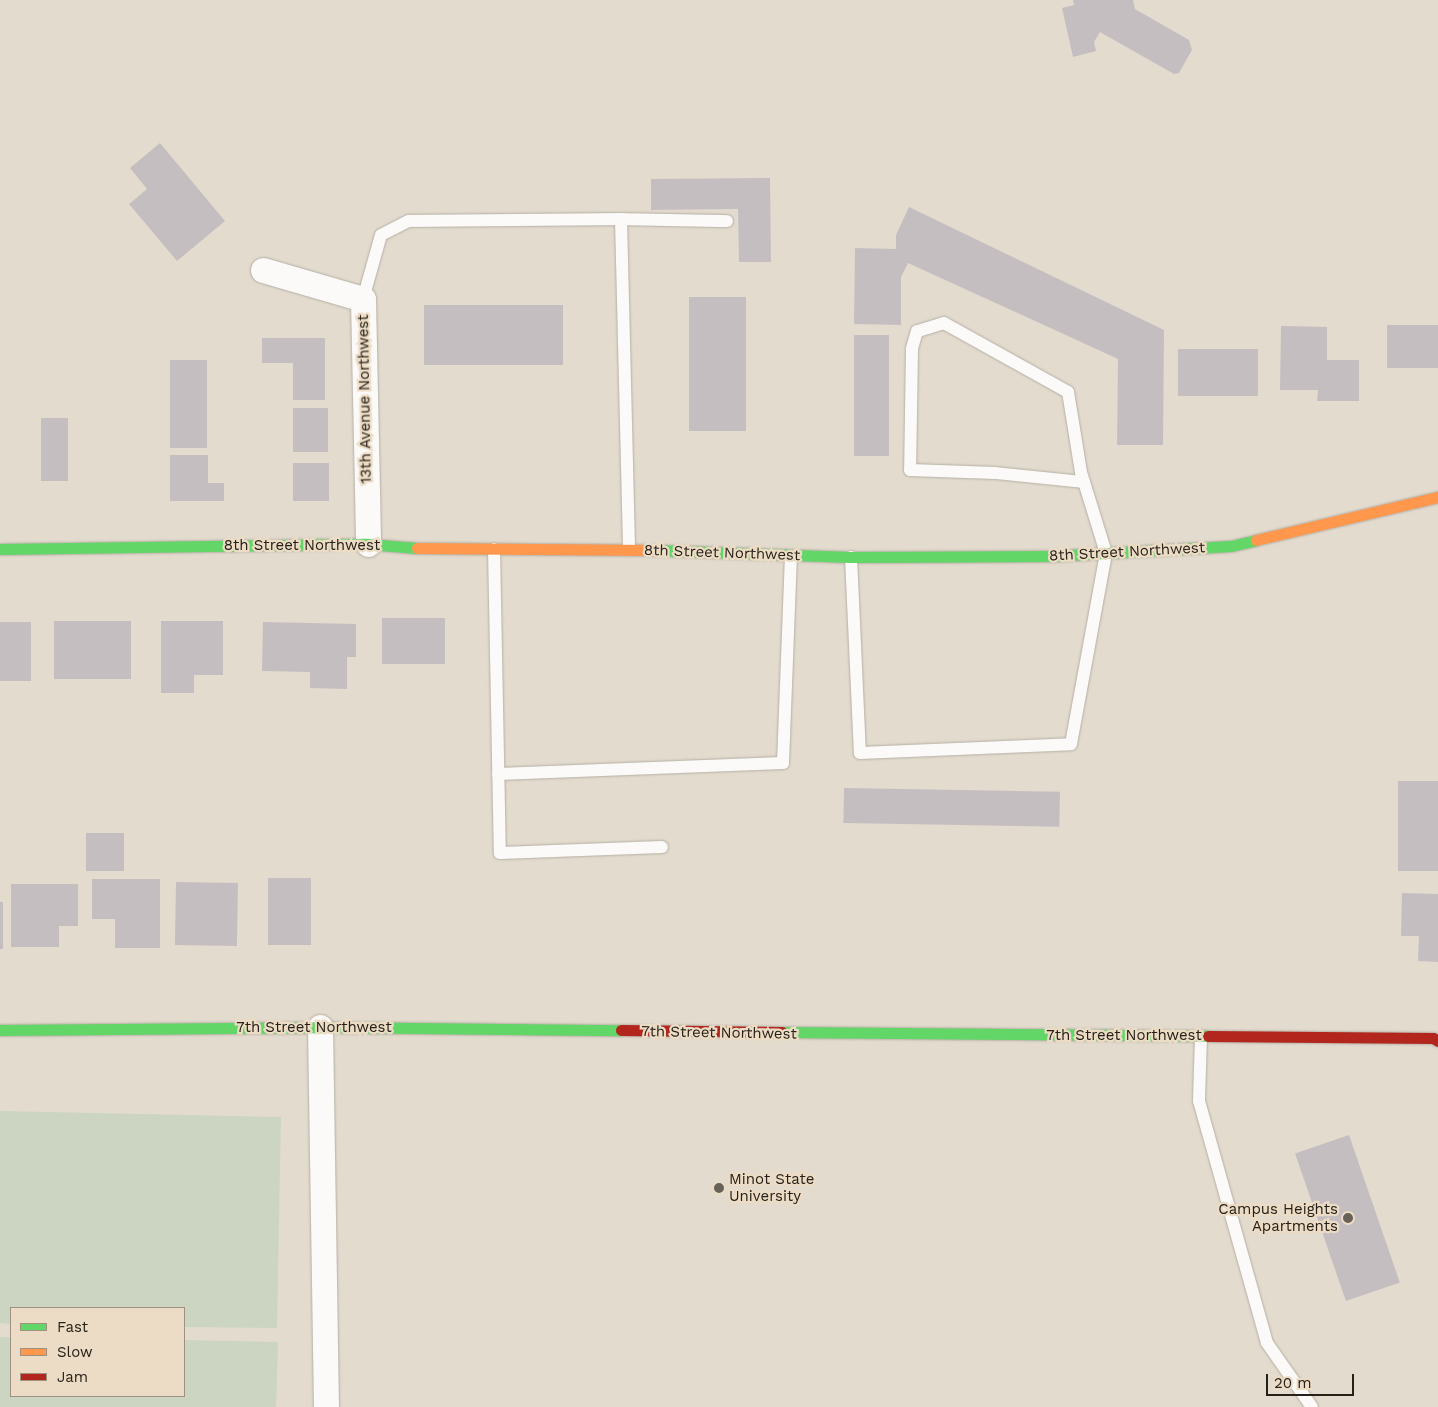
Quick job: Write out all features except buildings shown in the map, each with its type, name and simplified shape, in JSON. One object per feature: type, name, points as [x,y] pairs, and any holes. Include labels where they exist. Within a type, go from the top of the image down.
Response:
[{"type":"street","name":"13th Avenue Northwest","points":[[263,270],[363,299],[368,544]]},
{"type":"street","name":"8th Street Northwest","points":[[0,549],[368,544],[400,548],[629,549],[851,557],[1106,553],[1231,546],[1438,497]]},
{"type":"street","name":"7th Street Northwest","points":[[0,1030],[320,1027],[1433,1038],[1438,1041]]},
{"type":"street","points":[[320,1027],[326,1407]]},
{"type":"lane","points":[[620,219],[629,549]]},
{"type":"lane","points":[[363,299],[381,235],[409,221],[620,219],[727,221]]},
{"type":"lane","points":[[851,557],[860,753],[1071,744],[1106,553],[1084,482],[1068,392],[944,323],[916,331],[912,349],[910,470],[995,473],[1084,482]]},
{"type":"lane","points":[[494,549],[500,853],[662,847]]},
{"type":"lane","points":[[498,774],[783,763],[791,556]]},
{"type":"lane","points":[[1201,1036],[1198,1101],[1267,1343],[1312,1407]]},
{"type":"green space","points":[[0,1111],[281,1117],[277,1328],[185,1327],[185,1307],[10,1307],[10,1324],[0,1323]]},
{"type":"green space","points":[[0,1337],[10,1337],[10,1397],[185,1397],[185,1340],[278,1342],[276,1407],[0,1407]]},
{"type":"traffic: fast","points":[[652,550],[851,557],[1052,556],[1231,546],[1256,540]]},
{"type":"traffic: fast","points":[[0,549],[368,544],[417,548]]},
{"type":"traffic: fast","points":[[0,1030],[320,1027],[621,1030]]},
{"type":"traffic: fast","points":[[782,1032],[1208,1036]]},
{"type":"traffic: slow","points":[[1256,540],[1438,497]]},
{"type":"traffic: slow","points":[[417,548],[652,550]]},
{"type":"traffic: jam","points":[[621,1030],[782,1032]]},
{"type":"traffic: jam","points":[[1208,1036],[1433,1038],[1438,1041]]},
{"type":"place","name":"Minot State University","points":[[719,1188]]},
{"type":"place","name":"Campus Heights Apartments","points":[[1348,1218]]}]
